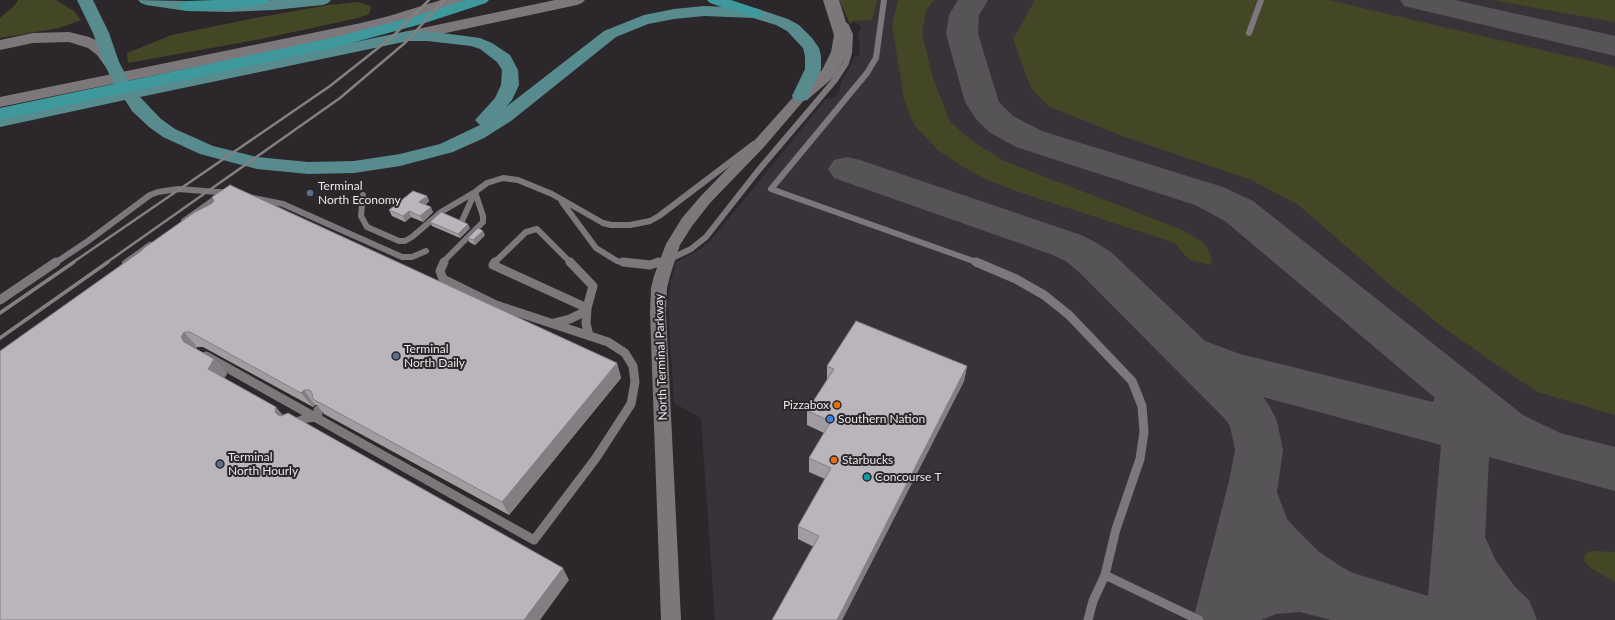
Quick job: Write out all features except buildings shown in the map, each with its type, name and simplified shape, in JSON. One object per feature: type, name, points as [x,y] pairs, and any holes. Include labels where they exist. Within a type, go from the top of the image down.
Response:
[{"type":"highway","points":[[187,6],[231,4],[262,0]]},
{"type":"highway","points":[[0,114],[341,41],[419,20],[481,0]]},
{"type":"highway","points":[[715,0],[755,13]]},
{"type":"main road","points":[[85,0],[101,33],[111,62],[124,87],[138,107],[155,123],[169,133],[187,142],[207,150],[257,163],[332,169],[377,165],[426,154],[465,141],[493,126],[597,43],[628,26],[660,16],[690,12],[719,11],[755,13],[782,22],[793,28],[811,48],[814,62],[813,69],[801,96]]},
{"type":"main road","points":[[146,0],[187,6],[249,7],[323,0]]},
{"type":"main road","points":[[0,102],[361,28],[401,18],[457,0]]},
{"type":"main road","points":[[0,121],[578,0]]},
{"type":"main road","points":[[801,96],[828,73],[836,60],[842,35],[833,7]]},
{"type":"main road","points":[[408,36],[440,36],[474,41],[496,52],[504,60],[510,70],[510,85],[503,100],[497,108],[467,132],[426,154]]},
{"type":"main road","points":[[0,45],[33,38],[69,38],[83,40],[94,44],[103,51],[111,62]]},
{"type":"main road","points":[[0,98],[58,90]]},
{"type":"street","name":"North Terminal Parkway","points":[[670,620],[658,313],[659,288],[673,244],[696,211],[776,126],[801,96]]},
{"type":"lane","points":[[884,0],[876,58],[867,73],[771,189],[975,262],[1016,279],[1044,295],[1069,315],[1132,381],[1142,406],[1144,432],[1140,459],[1116,529],[1105,575],[1093,601],[1088,620]]},
{"type":"lane","points":[[1249,33],[1261,0]]},
{"type":"lane","points":[[552,194],[568,208],[591,242],[610,258],[630,264],[650,265],[670,259],[691,249],[702,241],[757,172],[835,80],[846,63],[850,35],[845,24],[833,7]]},
{"type":"lane","points":[[364,195],[360,216],[367,227],[399,241],[405,241],[441,212],[475,192],[487,183],[503,178],[518,180],[552,194],[591,217],[611,225],[630,225],[650,220],[666,211],[776,126]]},
{"type":"lane","points":[[0,300],[88,241],[150,195],[158,192],[178,189],[226,192],[283,204],[402,257],[412,257],[426,251]]},
{"type":"lane","points":[[175,227],[226,192]]},
{"type":"lane","points":[[462,221],[475,192]]},
{"type":"lane","points":[[200,352],[297,405],[318,414],[534,540],[596,458],[631,404],[635,382],[633,366],[625,353],[608,342],[496,305],[443,279],[440,271],[445,260],[483,222],[483,216],[475,192]]},
{"type":"lane","points":[[587,309],[493,265],[496,259],[526,232],[537,229],[592,286],[587,309],[586,324],[589,336]]},
{"type":"lane","points":[[117,269],[156,241]]},
{"type":"lane","points":[[552,324],[570,319],[587,309]]},
{"type":"lane","points":[[293,424],[318,414]]},
{"type":"lane","points":[[1105,575],[1199,620]]},
{"type":"shaded area","points":[[843,0],[1615,0],[1615,620],[715,620],[701,418],[674,403],[668,304],[671,281],[676,262],[701,249],[712,239],[826,99],[835,97],[838,93],[842,80],[855,56],[858,56],[860,52],[858,32],[861,29],[860,25],[854,22]]},
{"type":"green space","points":[[18,0],[56,0],[74,11],[81,20],[59,28],[0,38],[0,18],[14,6]]},
{"type":"green space","points":[[839,0],[877,0],[872,20],[853,21],[850,24]]},
{"type":"green space","points":[[898,0],[934,0],[926,11],[922,34],[933,78],[950,122],[971,140],[1004,161],[1180,229],[1203,242],[1210,253],[1212,265],[1189,260],[1175,243],[1019,192],[987,180],[960,165],[938,150],[914,125],[904,99],[892,25]]},
{"type":"green space","points":[[1035,0],[1328,0],[1615,67],[1615,415],[1538,392],[1504,370],[1444,328],[1387,282],[1297,204],[1249,179],[1125,137],[1048,106],[1031,88],[1013,39]]},
{"type":"green space","points":[[1494,0],[1615,0],[1615,22],[1530,7]]},
{"type":"green space","points":[[358,2],[371,6],[369,14],[358,18],[261,39],[128,63],[127,53],[172,35],[328,5]]},
{"type":"green space","points":[[1592,551],[1615,552],[1615,582],[1592,569],[1586,563],[1584,560],[1585,554]]},
{"type":"taxiway","points":[[973,0],[964,15],[962,34],[982,102],[988,111],[1001,124],[1029,139],[1209,196],[1239,211],[1506,429],[1532,444],[1556,454]]},
{"type":"taxiway","points":[[1415,0],[1615,46]]},
{"type":"taxiway","points":[[847,169],[1067,245],[1081,252],[1096,263],[1241,404],[1253,421],[1259,450],[1254,481],[1221,620]]},
{"type":"taxiway","points":[[1200,357],[1233,371],[1464,430]]},
{"type":"taxiway","points":[[1455,404],[1464,430]]},
{"type":"taxiway","points":[[1454,620],[1465,441],[1464,430]]},
{"type":"taxiway","points":[[1464,430],[1556,454]]},
{"type":"taxiway","points":[[1556,454],[1615,469]]},
{"type":"taxiway","points":[[1556,454],[1561,456]]},
{"type":"taxiway","points":[[1252,493],[1267,534],[1276,546],[1299,569],[1321,585],[1334,592]]},
{"type":"taxiway","points":[[1461,541],[1464,553],[1477,579],[1496,607],[1509,620]]},
{"type":"taxiway","points":[[1222,620],[1241,601],[1249,597],[1276,588],[1300,586],[1320,590],[1418,620]]},
{"type":"railway","points":[[72,263],[330,86],[392,37],[429,0]]},
{"type":"railway","points":[[106,263],[340,98],[406,42],[444,0]]},
{"type":"railway","points":[[0,313],[74,262]]},
{"type":"railway","points":[[0,338],[108,262]]},
{"type":"place","name":"Terminal North Economy","points":[[310,193]]},
{"type":"place","name":"Terminal North Daily","points":[[396,356]]},
{"type":"place","name":"Pizzabox","points":[[837,405]]},
{"type":"place","name":"Southern Nation","points":[[830,419]]},
{"type":"place","name":"Starbucks","points":[[834,460]]},
{"type":"place","name":"Terminal North Hourly","points":[[220,464]]},
{"type":"place","name":"Concourse T","points":[[867,477]]}]
